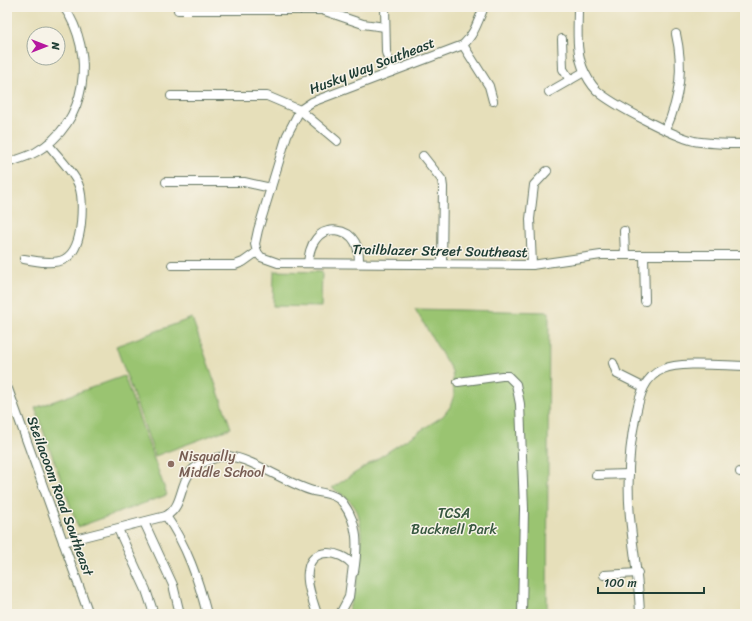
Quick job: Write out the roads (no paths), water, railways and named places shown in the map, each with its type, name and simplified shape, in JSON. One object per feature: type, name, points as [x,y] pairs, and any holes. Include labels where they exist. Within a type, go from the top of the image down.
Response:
[{"type":"street","points":[[7,163],[36,152],[48,144],[67,122],[77,103],[83,81],[84,66],[80,38],[76,26],[64,7]]},
{"type":"street","points":[[385,7],[386,52],[392,72]]},
{"type":"street","points":[[484,7],[475,30],[469,40],[463,45],[489,86],[493,101]]},
{"type":"street","points":[[578,7],[579,53],[584,72],[595,89],[607,99],[679,136],[704,143],[745,144]]},
{"type":"street","points":[[178,10],[322,10],[363,24],[385,27]]},
{"type":"street","points":[[666,129],[675,107],[681,78],[681,56],[676,34]]},
{"type":"street","points":[[562,39],[563,69],[570,80]]},
{"type":"street","name":"Husky Way Southeast","points":[[257,252],[255,244],[258,230],[287,135],[300,110],[312,102],[463,45]]},
{"type":"street","points":[[550,92],[584,72]]},
{"type":"street","points":[[171,96],[267,96],[300,110],[337,141]]},
{"type":"street","points":[[24,258],[46,263],[66,259],[78,246],[80,236],[80,193],[77,181],[48,144]]},
{"type":"street","points":[[423,156],[442,180],[442,264]]},
{"type":"street","points":[[532,265],[530,220],[534,185],[547,171]]},
{"type":"street","points":[[166,182],[244,182],[271,188]]},
{"type":"street","points":[[308,263],[311,248],[316,240],[320,235],[334,230],[344,232],[355,241],[359,251],[359,263]]},
{"type":"street","points":[[624,231],[625,255]]},
{"type":"street","points":[[172,265],[235,265],[243,262],[257,252]]},
{"type":"street","name":"Trailblazer Street Southeast","points":[[257,252],[261,257],[269,261],[308,263],[532,265],[582,256],[745,255]]},
{"type":"street","points":[[644,255],[645,301]]},
{"type":"street","points":[[613,363],[618,374],[643,387]]},
{"type":"street","points":[[640,614],[638,573],[630,516],[629,474],[635,423],[643,387],[658,372],[671,366],[745,366]]},
{"type":"street","points":[[458,382],[508,376],[516,384],[520,416],[524,509],[522,614]]},
{"type":"street","name":"Steilacoom Road Southeast","points":[[7,386],[89,614]]},
{"type":"street","points":[[63,542],[166,516],[176,507],[186,476],[193,468],[218,457],[227,456],[303,488],[334,496],[342,501],[353,520],[358,537],[354,572],[349,597],[340,614]]},
{"type":"street","points":[[596,476],[629,474]]},
{"type":"street","points":[[166,516],[183,543],[197,580],[207,614]]},
{"type":"street","points":[[144,522],[173,585],[180,614]]},
{"type":"street","points":[[118,529],[146,590],[154,614]]},
{"type":"street","points":[[317,614],[308,573],[309,565],[313,559],[319,554],[328,552],[337,554],[348,559],[353,565],[354,572]]},
{"type":"street","points":[[604,575],[638,573]]},
{"type":"place","name":"Nisqually Middle School","points":[[171,464]]},
{"type":"park label","name":"TCSA Bucknell Park","points":[[454,522]]}]
